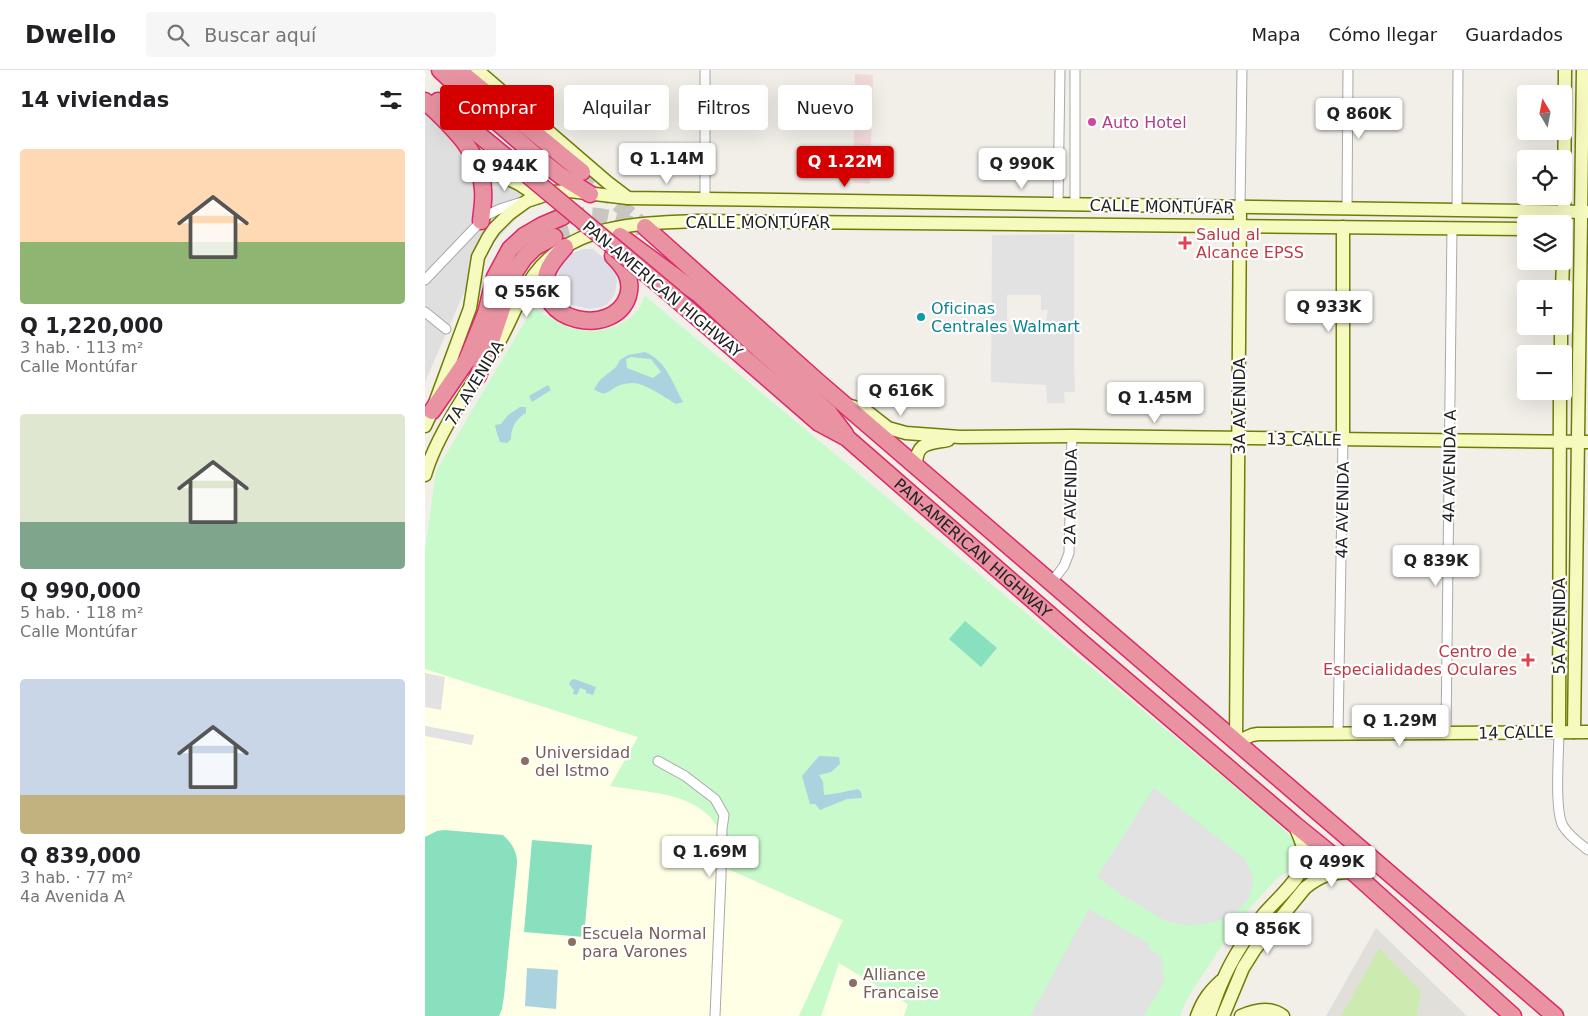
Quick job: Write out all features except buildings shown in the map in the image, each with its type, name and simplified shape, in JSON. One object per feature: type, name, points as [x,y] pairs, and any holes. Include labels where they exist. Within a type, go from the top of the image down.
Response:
[{"type":"highway","points":[[440,70],[473,102],[543,162],[590,194]]},
{"type":"highway","points":[[458,70],[582,172]]},
{"type":"highway","name":"PAN-AMERICAN HIGHWAY","points":[[425,90],[674,297],[819,422],[847,438],[1081,642],[1353,872],[1513,1016]]},
{"type":"highway","points":[[425,101],[464,141],[477,161],[483,188],[481,220]]},
{"type":"highway","points":[[478,376],[491,344],[514,273],[524,258],[535,247],[559,242],[553,262],[547,272],[547,294],[553,306],[568,316],[580,320],[594,320],[610,316],[618,311],[626,301],[630,284],[627,274],[613,256],[541,192],[519,168]]},
{"type":"highway","points":[[429,419],[471,352],[486,313],[495,277],[510,249],[524,236],[562,217]]},
{"type":"highway","name":"PAN-AMERICAN HIGHWAY","points":[[647,230],[842,403],[1555,1016]]},
{"type":"highway","points":[[620,236],[700,295],[829,412],[847,438]]},
{"type":"street","points":[[477,70],[628,198]]},
{"type":"street","points":[[705,70],[705,199]]},
{"type":"street","points":[[1058,204],[1060,70]]},
{"type":"street","points":[[1075,70],[1075,204]]},
{"type":"street","name":"3A AVENIDA","points":[[1236,742],[1242,70]]},
{"type":"street","points":[[1347,209],[1348,70]]},
{"type":"street","points":[[1457,210],[1458,70]]},
{"type":"street","points":[[1564,215],[1565,70]]},
{"type":"street","name":"5A AVENIDA","points":[[1574,732],[1583,442],[1585,212],[1583,70]]},
{"type":"street","points":[[480,170],[503,176],[519,184],[533,199]]},
{"type":"street","name":"CALLE MONTÚFAR","points":[[533,199],[553,192],[570,191],[628,198],[1457,210],[1533,215]]},
{"type":"street","points":[[425,280],[487,215],[533,199]]},
{"type":"street","name":"7A AVENIDA","points":[[429,419],[471,308],[476,268],[483,247],[501,222],[533,199]]},
{"type":"street","name":"CALLE MONTÚFAR","points":[[1572,215],[1585,212]]},
{"type":"street","name":"CALLE MONTÚFAR","points":[[559,242],[627,225],[651,222],[697,221],[1517,229]]},
{"type":"street","name":"4A AVENIDA","points":[[1338,734],[1343,439],[1343,227]]},
{"type":"street","name":"4A AVENIDA A","points":[[1446,734],[1452,228]]},
{"type":"street","points":[[1572,230],[1585,230]]},
{"type":"street","points":[[425,312],[446,329]]},
{"type":"street","name":"7A AVENIDA","points":[[425,475],[445,430],[478,376]]},
{"type":"street","name":"5A AVENIDA","points":[[1560,400],[1559,807],[1562,824],[1571,836],[1588,850]]},
{"type":"street","name":"13 CALLE","points":[[842,403],[865,410],[888,428],[960,438],[1071,436],[1583,442]]},
{"type":"street","name":"2A AVENIDA","points":[[1051,583],[1064,566],[1069,553],[1071,436]]},
{"type":"street","name":"13 CALLE","points":[[916,466],[916,455],[920,448],[928,444],[960,438]]},
{"type":"street","name":"14 CALLE","points":[[1236,742],[1252,734],[1588,732]]},
{"type":"street","points":[[658,762],[685,776],[715,799],[724,815],[715,1016]]},
{"type":"street","points":[[1209,1016],[1223,979],[1243,946],[1262,916],[1302,869],[1304,850],[1294,824]]},
{"type":"street","points":[[1223,1016],[1243,968],[1255,949],[1305,888],[1325,876],[1337,872],[1353,872]]},
{"type":"street","points":[[1197,1016],[1209,992],[1223,979]]},
{"type":"street","points":[[1241,1016],[1253,1011],[1266,1010],[1283,1016]]},
{"type":"shaded area","points":[[855,74],[873,75],[872,111],[872,85],[855,85]]},
{"type":"shaded area","points":[[425,111],[440,124],[440,130],[447,130],[532,203],[480,256],[425,382]]},
{"type":"shaded area","points":[[854,130],[871,130],[870,184],[853,183]]},
{"type":"shaded area","points":[[1074,234],[1075,392],[1064,392],[1065,403],[1047,403],[1046,385],[991,382],[992,235]],"holes":[[[1007,295],[1041,295],[1041,310],[1048,310],[1046,321],[1016,321],[1016,325],[1009,325],[1007,320]]]},
{"type":"shaded area","points":[[583,249],[593,249],[616,272],[615,294],[608,304],[602,307],[589,309],[572,305],[561,293],[558,280],[561,266],[573,253]]},
{"type":"shaded area","points":[[425,668],[638,737],[611,786],[676,796],[695,805],[710,817],[721,831],[725,844],[726,868],[843,920],[799,1016],[425,1016]]},
{"type":"shaded area","points":[[425,673],[445,677],[441,710],[425,707]]},
{"type":"shaded area","points":[[425,726],[474,735],[472,745],[425,736]]},
{"type":"shaded area","points":[[1154,788],[1245,859],[1252,875],[1253,883],[1248,900],[1232,917],[1206,924],[1188,925],[1166,921],[1122,895],[1097,877]]},
{"type":"shaded area","points":[[1089,909],[1150,944],[1148,948],[1161,956],[1164,981],[1144,1016],[1030,1016]]},
{"type":"shaded area","points":[[1376,928],[1467,1016],[1326,1016]]},
{"type":"shaded area","name":"Alliance Francaise","points":[[839,963],[908,1004],[904,1016],[821,1016]]},
{"type":"green space","points":[[645,296],[1270,816],[1293,839],[1297,856],[1290,871],[1277,878],[1235,925],[1187,999],[1180,1016],[904,1016],[908,1004],[839,963],[821,1016],[799,1016],[843,920],[726,868],[724,844],[717,826],[705,812],[690,803],[672,796],[610,786],[638,737],[425,669],[425,551],[436,471],[533,308],[571,328],[598,331],[624,322],[639,308]]},
{"type":"green space","points":[[965,621],[997,648],[981,667],[949,639]]},
{"type":"green space","points":[[444,830],[503,835],[515,851],[517,863],[504,996],[499,1016],[425,1016],[425,837]]},
{"type":"green space","points":[[532,840],[592,845],[584,937],[524,932]]},
{"type":"green space","points":[[1379,948],[1421,991],[1417,1016],[1341,1016]]},
{"type":"water","points":[[645,352],[658,361],[668,373],[683,402],[676,404],[649,388],[634,383],[620,385],[604,393],[594,389],[600,380],[616,367],[620,360],[628,355]],"holes":[[[631,357],[651,359],[661,372],[653,378],[627,368],[626,359]]]},
{"type":"water","points":[[548,385],[551,390],[532,402],[529,396]]},
{"type":"water","points":[[520,407],[526,407],[526,413],[515,424],[511,439],[507,443],[500,442],[495,425],[501,424],[508,415]]},
{"type":"water","points":[[574,679],[596,687],[593,695],[586,693],[586,690],[580,688],[577,695],[573,694],[574,690],[569,684]]},
{"type":"water","points":[[819,756],[839,757],[840,764],[831,772],[819,775],[823,782],[824,795],[858,789],[861,792],[862,798],[847,799],[820,810],[815,804],[810,804],[802,776]]},
{"type":"water","points":[[527,968],[558,970],[556,1009],[525,1006]]},
{"type":"tunnel","points":[[582,172],[641,224]]},
{"type":"tunnel","points":[[568,216],[588,215],[606,217],[641,228]]},
{"type":"tunnel","points":[[554,237],[579,231],[604,231]]},
{"type":"place","name":"Auto Hotel","points":[[1092,122]]},
{"type":"place","name":"Salud al Alcance EPSS","points":[[1185,243]]},
{"type":"place","name":"Oficinas Centrales Walmart","points":[[921,317]]},
{"type":"place","name":"Centro de Especialidades Oculares","points":[[1528,660]]},
{"type":"place","name":"Universidad del Istmo","points":[[525,761]]},
{"type":"place","name":"Escuela Normal para Varones","points":[[572,942]]},
{"type":"place","name":"Alliance Francaise","points":[[853,983]]}]
